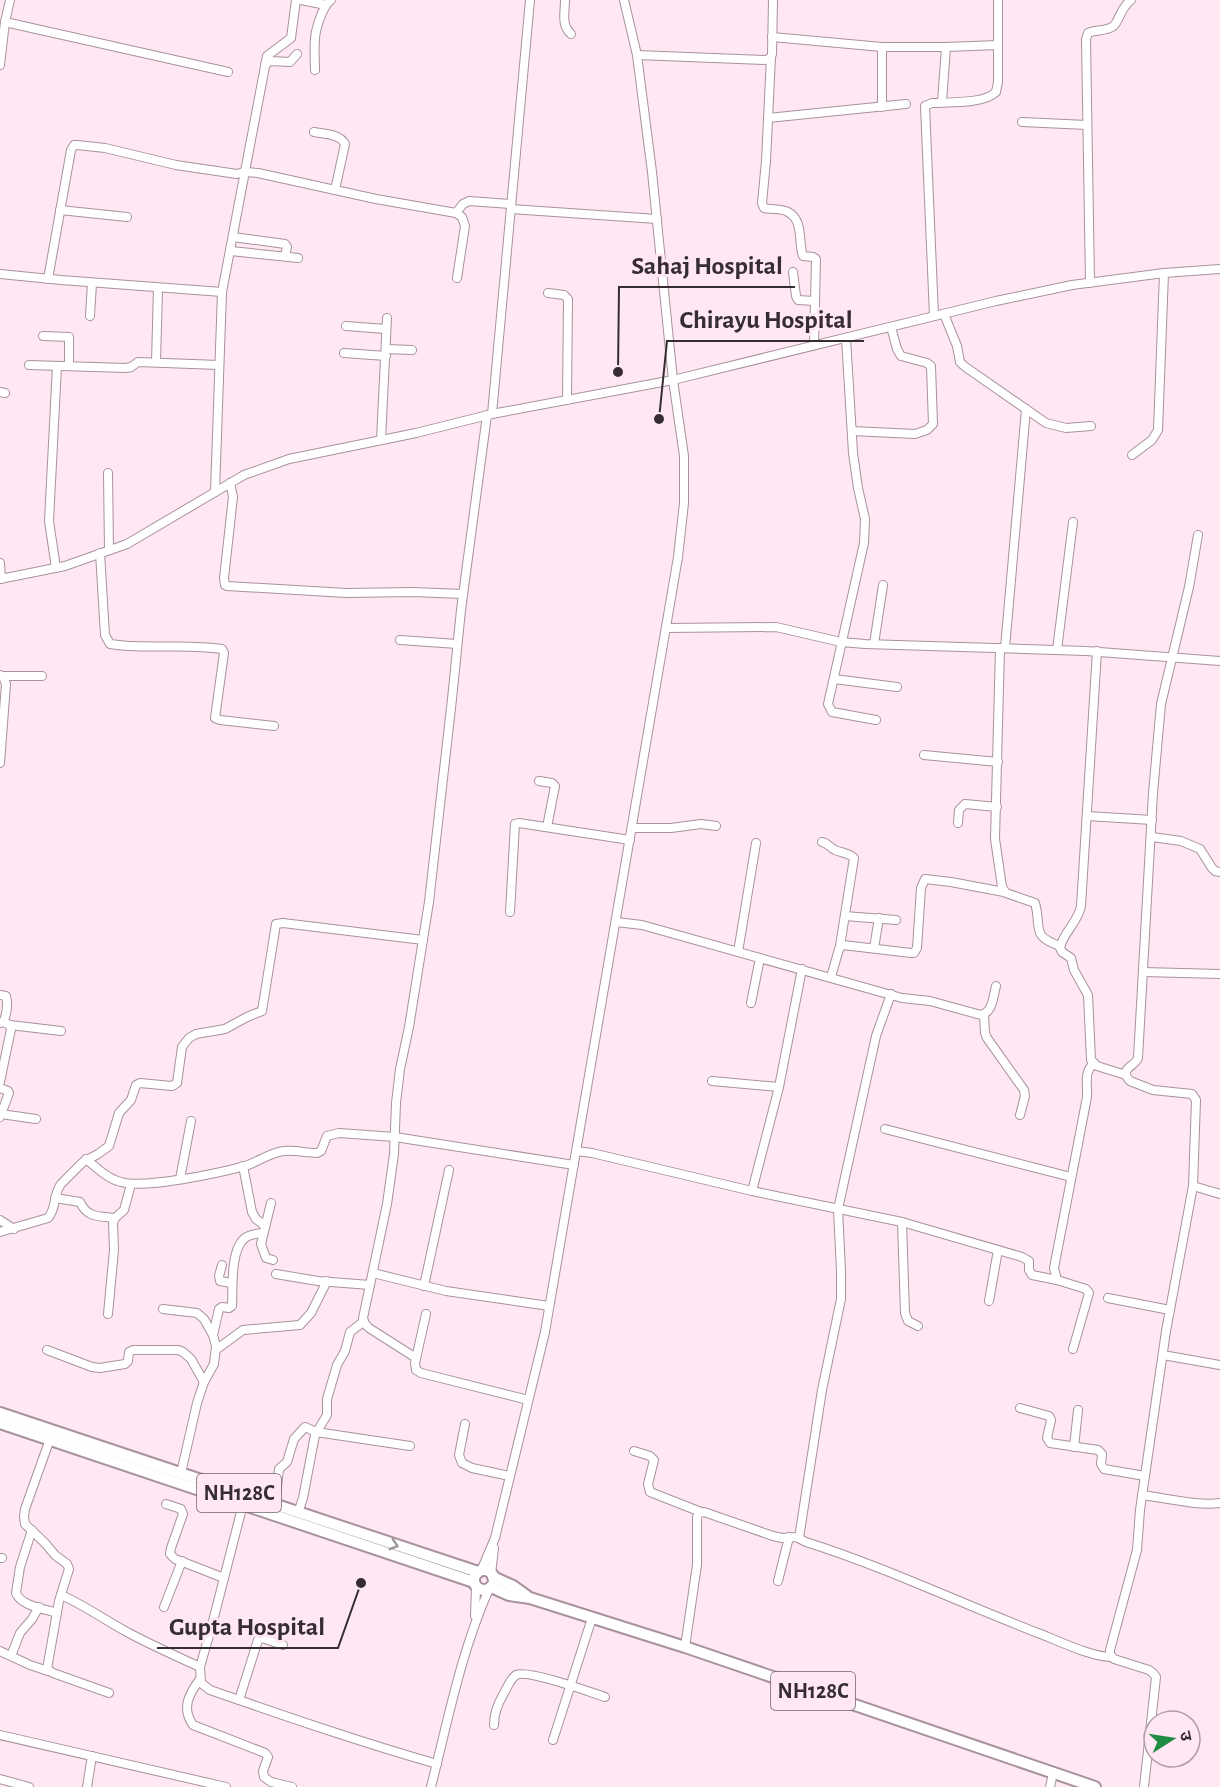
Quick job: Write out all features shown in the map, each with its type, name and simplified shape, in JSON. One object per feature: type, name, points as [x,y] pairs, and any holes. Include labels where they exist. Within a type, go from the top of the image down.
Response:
[{"type":"highway","name":"NH128C","points":[[0,1413],[275,1505],[484,1580]]},
{"type":"highway","name":"NH128C","points":[[0,1423],[243,1504],[484,1580],[513,1586],[530,1598],[685,1647],[1095,1787]]},
{"type":"street","points":[[0,65],[4,18],[10,0]]},
{"type":"street","points":[[215,492],[222,292],[267,56],[291,38],[297,0]]},
{"type":"street","points":[[302,0],[329,2],[315,39],[315,70]]},
{"type":"street","points":[[298,1513],[316,1432],[327,1415],[327,1399],[337,1365],[345,1351],[350,1332],[363,1322],[387,1204],[400,1068],[409,1027],[437,840],[463,594],[490,414],[530,0]]},
{"type":"street","points":[[565,0],[564,24],[571,34]]},
{"type":"street","points":[[431,1787],[475,1620],[545,1332],[678,557],[684,503],[684,456],[673,380],[657,219],[637,56],[624,0]]},
{"type":"street","points":[[773,0],[763,206],[767,209],[789,212],[796,220],[801,252],[806,257],[816,259],[814,345]]},
{"type":"street","points":[[934,316],[924,110],[928,104],[980,99],[993,95],[998,89],[998,0]]},
{"type":"street","points":[[1090,283],[1086,35],[1115,25],[1122,8],[1131,0]]},
{"type":"street","points":[[4,18],[228,72]]},
{"type":"street","points":[[772,37],[882,47],[998,45]]},
{"type":"street","points":[[882,47],[882,107]]},
{"type":"street","points":[[942,102],[946,47]]},
{"type":"street","points":[[265,65],[270,61],[290,62],[297,54]]},
{"type":"street","points":[[637,56],[761,60],[771,57]]},
{"type":"street","points":[[768,118],[906,105]]},
{"type":"street","points":[[1022,122],[1087,125]]},
{"type":"street","points":[[314,132],[344,141],[336,190]]},
{"type":"street","points":[[48,279],[71,150],[74,145],[105,148],[176,165],[237,174],[258,173],[456,213],[462,217],[465,226],[458,278]]},
{"type":"street","points":[[456,213],[463,204],[469,201],[657,219]]},
{"type":"street","points":[[60,210],[127,217]]},
{"type":"street","points":[[233,237],[285,244],[287,247],[285,256]]},
{"type":"street","points":[[231,251],[298,258]]},
{"type":"street","points":[[0,563],[1,579],[56,568],[100,554],[127,544],[244,475],[289,459],[490,414],[673,380],[996,300],[1090,283],[1164,273],[1220,269]]},
{"type":"street","points":[[793,272],[798,300],[814,301]]},
{"type":"street","points":[[1132,455],[1152,440],[1158,430],[1164,273]]},
{"type":"street","points":[[0,274],[222,292]]},
{"type":"street","points":[[90,316],[92,283]]},
{"type":"street","points":[[156,362],[158,288]]},
{"type":"street","points":[[548,294],[564,295],[568,299],[567,400]]},
{"type":"street","points":[[944,314],[957,346],[960,362],[1039,419],[1054,426],[1072,429],[1091,426]]},
{"type":"street","points":[[381,440],[387,318]]},
{"type":"street","points":[[346,326],[386,329]]},
{"type":"street","points":[[852,431],[915,434],[927,430],[933,424],[930,366],[927,363],[901,356],[897,350],[891,327]]},
{"type":"street","points":[[43,336],[69,337],[69,366]]},
{"type":"street","points":[[846,338],[854,466],[865,519],[864,543],[828,704],[830,710],[876,720]]},
{"type":"street","points":[[344,353],[412,350]]},
{"type":"street","points":[[29,365],[126,368],[138,362],[156,362],[219,365]]},
{"type":"street","points":[[56,568],[49,521],[57,366]]},
{"type":"street","points":[[1004,892],[995,839],[1003,648],[1026,409]]},
{"type":"street","points":[[108,473],[110,550]]},
{"type":"street","points":[[230,483],[233,497],[224,578],[227,586],[346,593],[463,594]]},
{"type":"street","points":[[1057,650],[1074,522]]},
{"type":"street","points":[[1112,1657],[1110,1650],[1137,1550],[1142,1495],[1163,1355],[1193,1186],[1195,1096],[1153,1090],[1130,1081],[1126,1074],[1127,1068],[1138,1058],[1161,704],[1190,587],[1198,534]]},
{"type":"street","points":[[100,554],[105,634],[110,644],[222,649],[224,653],[215,718],[274,726]]},
{"type":"street","points":[[874,644],[883,585]]},
{"type":"street","points":[[666,628],[776,627],[841,642],[1097,651],[1220,661]]},
{"type":"street","points":[[400,640],[457,644]]},
{"type":"street","points":[[1097,651],[1081,906],[1077,918],[1060,946],[1062,952],[1071,958],[1074,970],[1088,995],[1091,1056],[1094,1063],[1105,1069],[1126,1074]]},
{"type":"street","points":[[2,675],[42,676]]},
{"type":"street","points":[[0,763],[6,684],[6,679],[2,675]]},
{"type":"street","points":[[834,679],[897,687]]},
{"type":"street","points":[[924,754],[998,762]]},
{"type":"street","points":[[539,781],[552,783],[555,786],[548,827]]},
{"type":"street","points":[[958,823],[959,810],[965,804],[997,807]]},
{"type":"street","points":[[1087,816],[1152,819]]},
{"type":"street","points":[[510,912],[515,824],[630,840]]},
{"type":"street","points":[[632,828],[671,828],[701,824],[716,826]]},
{"type":"street","points":[[1152,837],[1181,841],[1200,849],[1212,868],[1220,872]]},
{"type":"street","points":[[822,842],[854,858],[840,946],[831,977]]},
{"type":"street","points":[[738,952],[756,843]]},
{"type":"street","points":[[840,946],[911,953],[916,951],[921,888],[925,879],[1004,892],[1035,903],[1040,935],[1047,941],[1060,946]]},
{"type":"street","points":[[845,916],[896,920]]},
{"type":"street","points":[[874,948],[879,918]]},
{"type":"street","points":[[616,922],[642,925],[902,998],[930,1001],[984,1015]]},
{"type":"street","points":[[0,1232],[48,1218],[61,1184],[86,1159],[98,1155],[109,1146],[119,1113],[131,1100],[137,1083],[172,1086],[177,1083],[182,1047],[189,1038],[225,1029],[262,1011],[276,924],[423,940]]},
{"type":"street","points":[[751,1003],[760,958]]},
{"type":"street","points":[[752,1191],[779,1087],[802,969]]},
{"type":"street","points":[[1143,972],[1220,974]]},
{"type":"street","points":[[996,986],[990,1009],[984,1015],[985,1033],[1024,1090],[1025,1096],[1020,1115]]},
{"type":"street","points":[[799,1538],[822,1390],[841,1299],[838,1209],[873,1048],[891,994]]},
{"type":"street","points":[[0,995],[6,996],[7,1000],[4,1023]]},
{"type":"street","points":[[4,1023],[61,1031]]},
{"type":"street","points":[[0,1083],[11,1029],[4,1023]]},
{"type":"street","points":[[1057,1280],[1054,1268],[1087,1098],[1087,1073],[1094,1063]]},
{"type":"street","points":[[712,1081],[779,1087]]},
{"type":"street","points":[[0,1089],[9,1091],[1,1115],[36,1119]]},
{"type":"street","points":[[180,1179],[191,1121]]},
{"type":"street","points":[[885,1129],[1071,1178]]},
{"type":"street","points":[[86,1159],[110,1178],[124,1184],[146,1184],[243,1166],[285,1151],[319,1153],[327,1136],[333,1134],[395,1137],[574,1165]]},
{"type":"street","points":[[576,1151],[902,1222],[1027,1259],[1032,1275],[1086,1289],[1089,1293],[1073,1349]]},
{"type":"street","points":[[243,1166],[252,1212],[264,1229]]},
{"type":"street","points":[[424,1287],[449,1170]]},
{"type":"street","points":[[108,1314],[114,1251],[113,1227],[115,1218],[124,1210],[131,1184]]},
{"type":"street","points":[[1193,1186],[1220,1194]]},
{"type":"street","points":[[55,1198],[80,1202],[85,1212],[92,1215],[115,1218]]},
{"type":"street","points":[[271,1203],[261,1244],[263,1254],[266,1258],[273,1260]]},
{"type":"street","points":[[0,1220],[14,1228]]},
{"type":"street","points":[[902,1222],[905,1313],[908,1321],[918,1326]]},
{"type":"street","points":[[213,1335],[219,1309],[232,1306],[231,1283],[240,1243],[247,1236],[264,1229]]},
{"type":"street","points":[[988,1301],[998,1250]]},
{"type":"street","points":[[222,1265],[220,1281],[231,1283]]},
{"type":"street","points":[[373,1273],[424,1287],[477,1297],[549,1306]]},
{"type":"street","points":[[276,1274],[370,1285]]},
{"type":"street","points":[[217,1349],[243,1330],[300,1325],[311,1313],[327,1281]]},
{"type":"street","points":[[1108,1298],[1170,1310]]},
{"type":"street","points":[[163,1309],[198,1313],[213,1335],[217,1349],[214,1364],[204,1382],[193,1417],[181,1473]]},
{"type":"street","points":[[426,1314],[416,1358],[415,1367],[418,1372],[528,1400]]},
{"type":"street","points":[[363,1322],[416,1358]]},
{"type":"street","points":[[47,1350],[96,1368],[127,1363],[129,1352],[133,1350],[178,1350],[187,1355],[204,1382]]},
{"type":"street","points":[[1163,1355],[1220,1365]]},
{"type":"street","points":[[1020,1408],[1049,1416],[1051,1420],[1048,1441],[1098,1450],[1102,1454],[1101,1464],[1104,1468],[1145,1476]]},
{"type":"street","points":[[1074,1447],[1078,1410]]},
{"type":"street","points":[[465,1424],[459,1455],[462,1463],[472,1468],[510,1476]]},
{"type":"street","points":[[275,1505],[279,1469],[287,1462],[294,1439],[305,1427],[316,1432],[410,1446]]},
{"type":"street","points":[[48,1671],[57,1613],[68,1566],[25,1524],[24,1514],[50,1439]]},
{"type":"street","points":[[634,1451],[650,1456],[654,1460],[648,1488],[650,1492],[773,1536],[799,1538],[1097,1655],[1112,1657],[1149,1670],[1156,1677],[1143,1787]]},
{"type":"street","points":[[1142,1495],[1220,1503]]},
{"type":"street","points":[[166,1504],[182,1511],[170,1552],[171,1556],[224,1578]]},
{"type":"street","points":[[243,1504],[213,1625],[200,1667],[201,1683],[210,1690],[358,1741],[437,1764]]},
{"type":"street","points":[[685,1647],[697,1565],[697,1517],[701,1512]]},
{"type":"street","points":[[32,1530],[23,1558],[17,1597],[22,1601],[57,1613]]},
{"type":"street","points":[[778,1581],[789,1538]]},
{"type":"street","points":[[164,1607],[182,1561]]},
{"type":"street","points":[[475,1620],[484,1580]]},
{"type":"street","points":[[61,1595],[78,1602],[129,1634],[200,1667]]},
{"type":"street","points":[[11,1656],[20,1633],[39,1607]]},
{"type":"street","points":[[553,1740],[592,1618]]},
{"type":"street","points":[[239,1700],[258,1640],[262,1638],[283,1645]]},
{"type":"street","points":[[0,1651],[30,1665],[109,1693]]},
{"type":"street","points":[[494,1725],[495,1709],[511,1681],[518,1674],[524,1673],[605,1697]]},
{"type":"street","points":[[200,1679],[187,1702],[188,1714],[193,1725],[265,1753],[268,1757],[263,1771],[264,1777],[271,1782],[292,1787]]},
{"type":"street","points":[[0,1736],[226,1787]]},
{"type":"street","points":[[87,1787],[92,1756]]},
{"type":"street","points":[[1050,1787],[1053,1773]]},
{"type":"street","points":[[0,1779],[29,1787]]},
{"type":"place","name":"Sahaj Hospital","points":[[618,372]]},
{"type":"place","name":"Chirayu Hospital","points":[[659,419]]},
{"type":"place","name":"Gupta Hospital","points":[[361,1583]]}]
